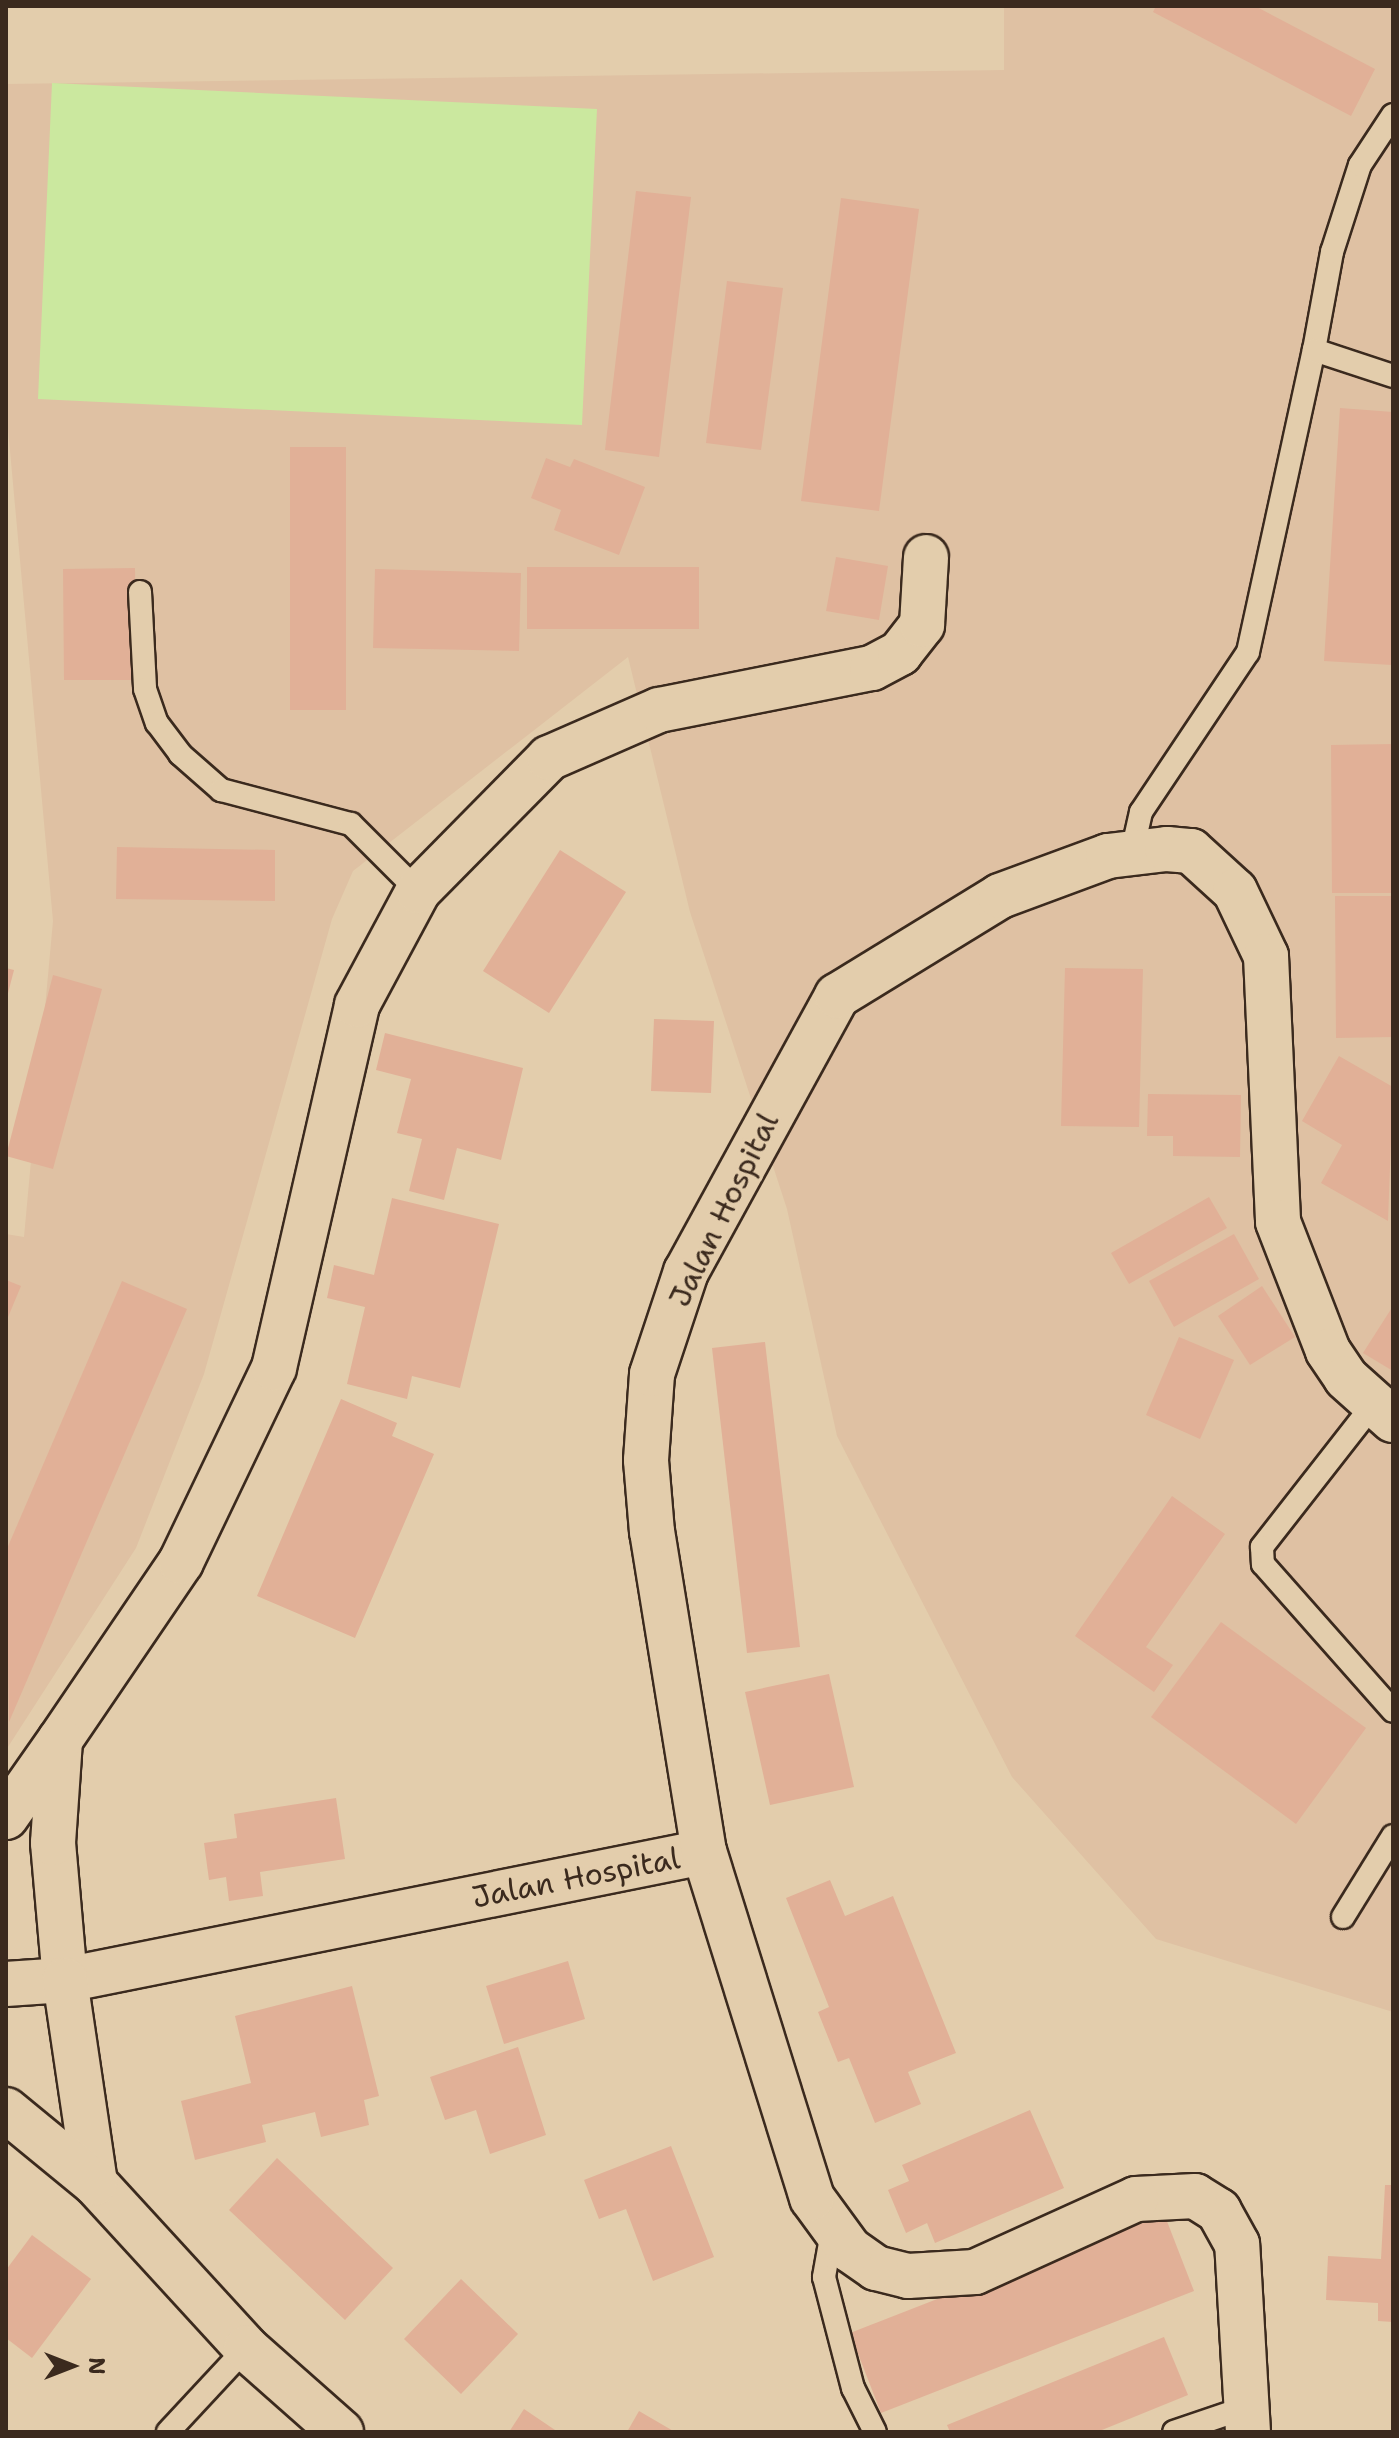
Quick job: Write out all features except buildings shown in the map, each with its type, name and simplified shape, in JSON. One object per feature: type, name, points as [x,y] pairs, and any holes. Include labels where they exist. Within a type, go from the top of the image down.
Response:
[{"type":"street","points":[[6,1817],[181,1562],[274,1368],[357,1005],[418,891],[493,807],[549,758],[659,710],[872,668],[900,653],[922,625],[926,557]]},
{"type":"street","name":"Jalan Hospital","points":[[6,1984],[65,1980],[704,1852],[646,1460],[652,1374],[686,1272],[837,996],[1000,896],[1132,852],[1191,851],[1235,891],[1266,956],[1278,1222],[1328,1351],[1383,1413]]},
{"type":"street","points":[[60,1740],[53,1843],[65,1980],[95,2183]]},
{"type":"street","points":[[704,1852],[812,2198],[832,2232],[876,2268],[908,2276],[975,2272],[1136,2199],[1195,2196],[1219,2211],[1237,2244],[1247,2419]]},
{"type":"street","points":[[6,2110],[95,2183],[246,2348],[341,2432]]},
{"type":"lane","points":[[1132,852],[1141,812],[1248,652],[1314,350],[1332,252],[1360,165],[1393,115]]},
{"type":"lane","points":[[1314,350],[1393,376]]},
{"type":"lane","points":[[140,592],[145,689],[157,723],[180,754],[221,790],[351,824],[418,891]]},
{"type":"lane","points":[[1383,1413],[1262,1547],[1263,1564],[1393,1711]]},
{"type":"lane","points":[[1343,1917],[1393,1836]]},
{"type":"lane","points":[[832,2232],[824,2277],[853,2388],[875,2432]]},
{"type":"lane","points":[[168,2432],[246,2348]]},
{"type":"lane","points":[[1174,2432],[1247,2419]]},
{"type":"shaded area","points":[[1004,6],[1393,6],[1393,2012],[1156,1939],[1012,1777],[837,1436],[787,1209],[690,912],[628,657],[353,871],[332,919],[204,1374],[136,1548],[6,1750],[6,1234],[24,1237],[53,921],[6,407],[6,84],[1004,70]]},
{"type":"green space","points":[[52,83],[597,109],[582,425],[38,399]]}]
